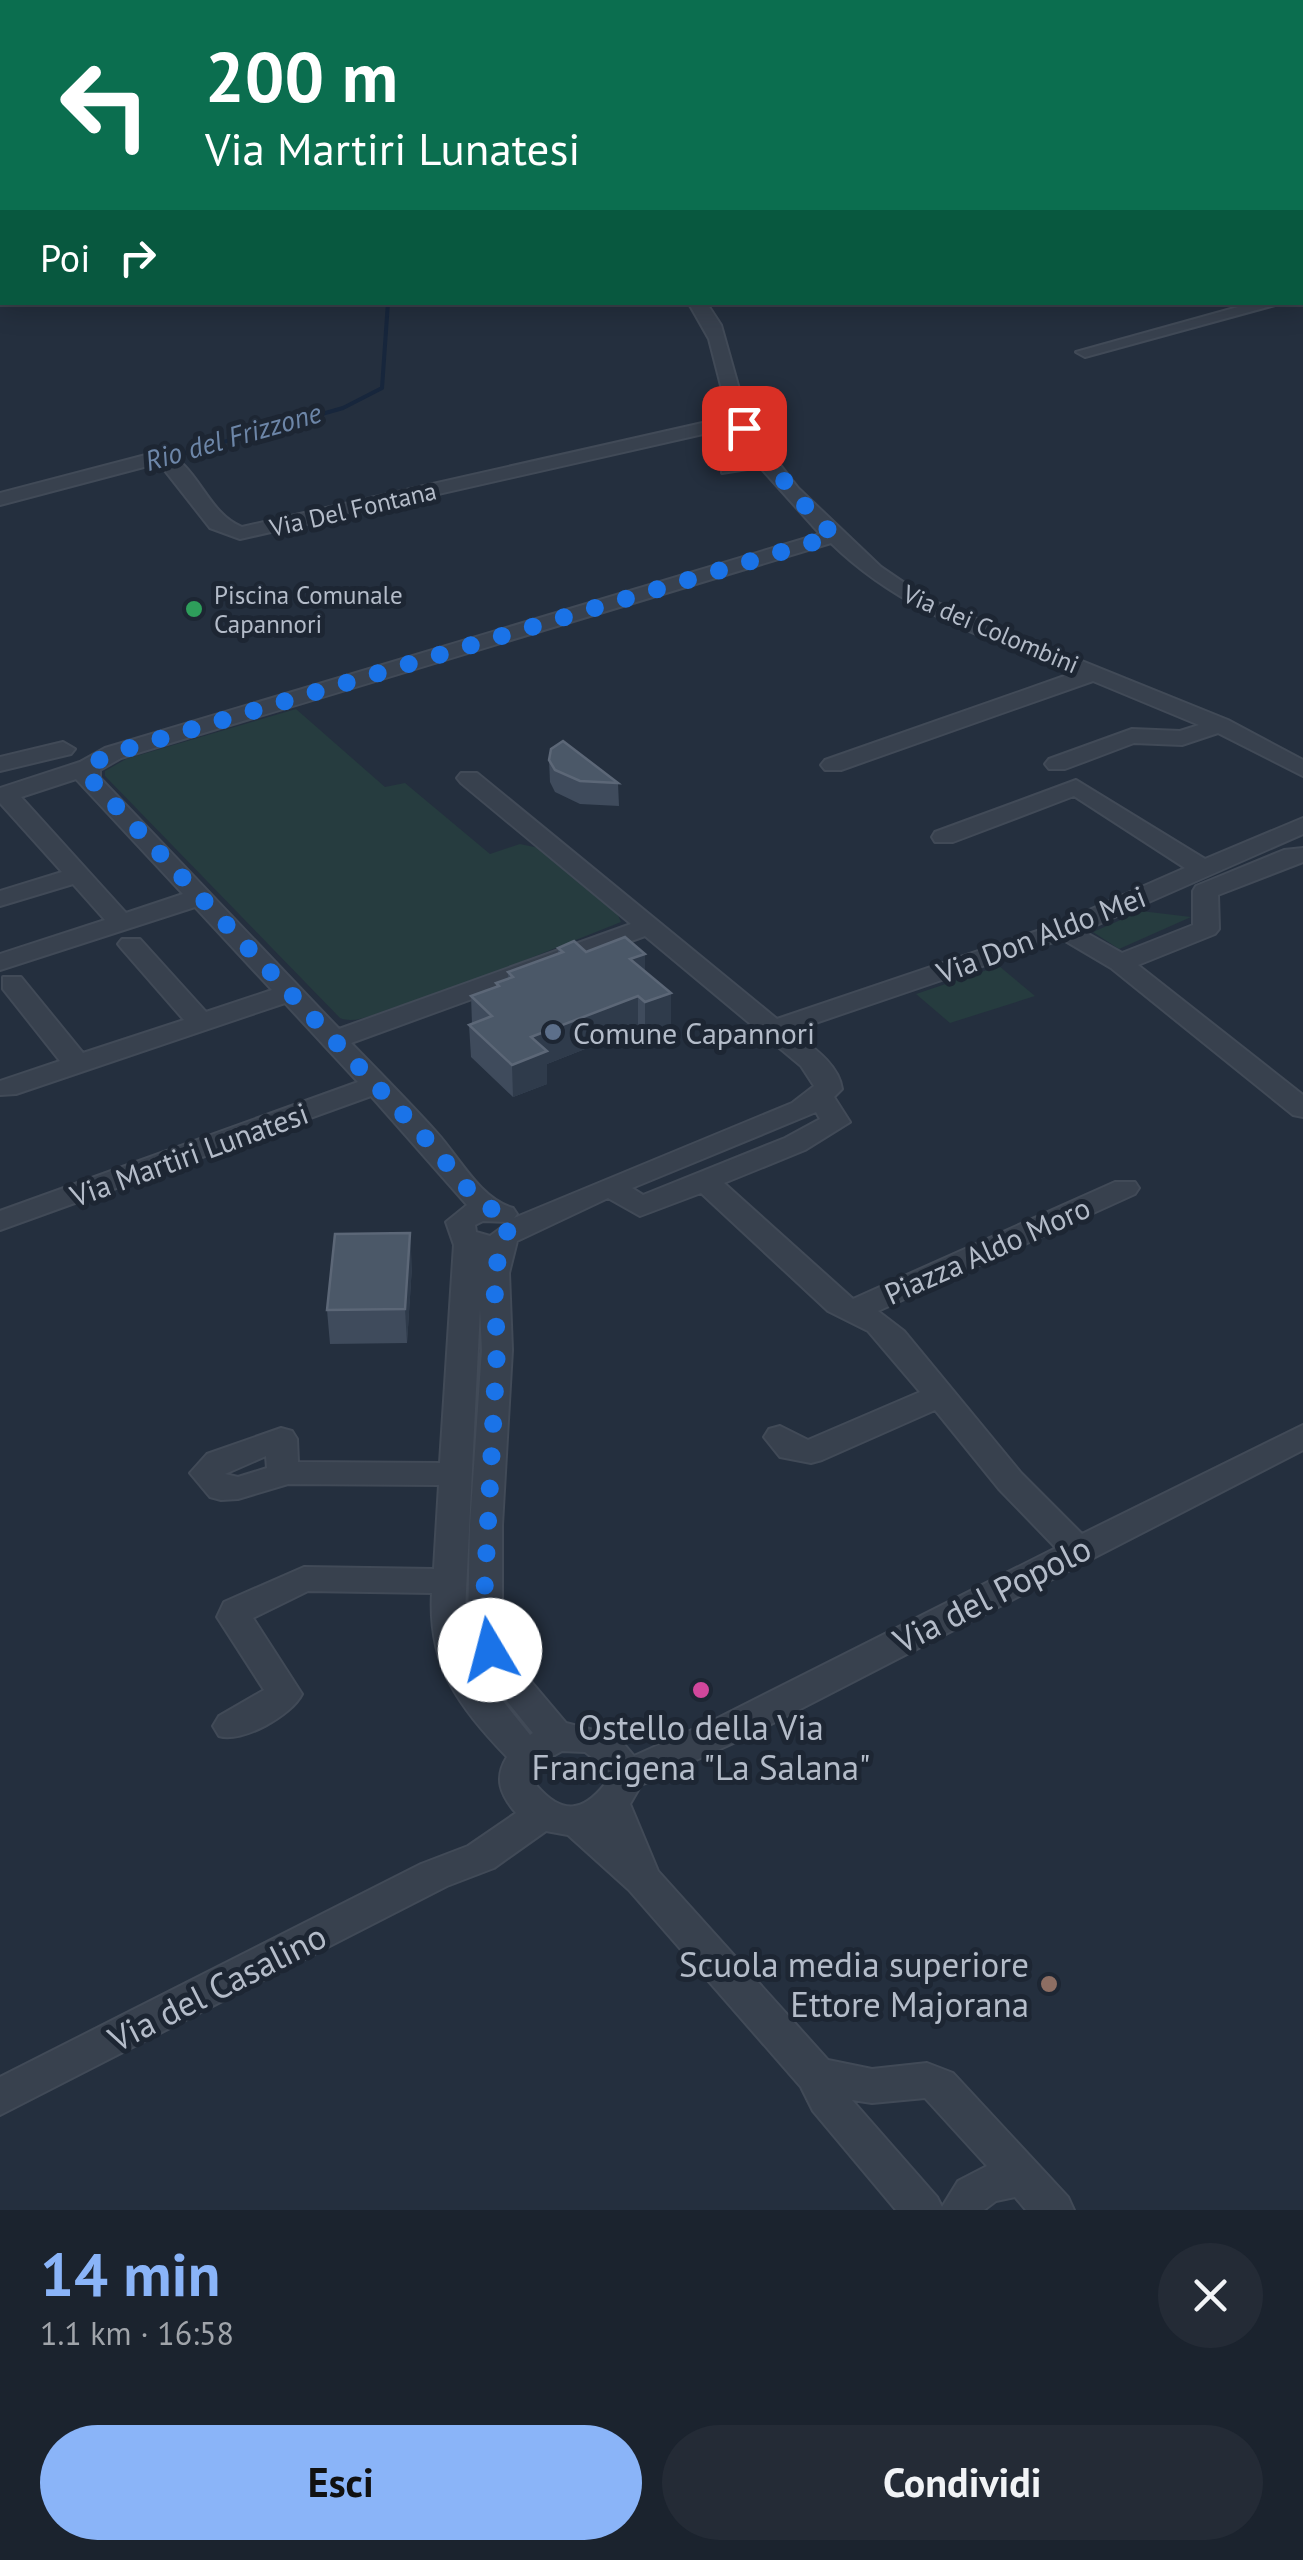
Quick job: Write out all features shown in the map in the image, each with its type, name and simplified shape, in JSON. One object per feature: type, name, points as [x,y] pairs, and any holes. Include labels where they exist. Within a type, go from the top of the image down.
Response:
[{"type":"street","name":"Via dei Colombini","points":[[699,305],[714,330],[738,420],[767,460],[834,536],[902,594],[1220,725],[1303,769]]},
{"type":"street","points":[[1085,352],[1266,305]]},
{"type":"street","name":"Via Del Fontana","points":[[0,499],[166,459],[217,524],[240,533],[738,420]]},
{"type":"street","points":[[729,469],[767,460]]},
{"type":"street","points":[[200,1022],[78,874],[3,795],[88,768],[113,753],[834,536]]},
{"type":"street","points":[[778,552],[820,548],[856,556]]},
{"type":"street","points":[[832,765],[1094,672]]},
{"type":"street","points":[[1058,764],[1132,736],[1182,738],[1220,725]]},
{"type":"street","points":[[0,764],[62,749]]},
{"type":"street","points":[[88,768],[88,779],[502,1225]]},
{"type":"street","points":[[466,1230],[487,1244],[502,1225],[549,1212],[611,1187],[821,1098],[828,1089],[827,1079],[774,1029],[469,778]]},
{"type":"street","points":[[944,837],[1076,787],[1204,869]]},
{"type":"street","name":"Via Don Aldo Mei","points":[[774,1029],[1064,930],[1303,825]]},
{"type":"street","points":[[1120,962],[1206,928],[1205,891],[1298,855]]},
{"type":"street","points":[[0,899],[78,874]]},
{"type":"street","points":[[76,1064],[6,973],[126,934],[200,897]]},
{"type":"street","points":[[334,1040],[649,926]]},
{"type":"street","points":[[1064,930],[1120,962],[1303,1109]]},
{"type":"street","points":[[6,1088],[290,993]]},
{"type":"street","name":"Via Martiri Lunatesi","points":[[0,1221],[376,1086]]},
{"type":"street","points":[[611,1187],[640,1206],[705,1182],[830,1128],[836,1122],[821,1098]]},
{"type":"street","points":[[462,1182],[466,1230],[448,1630],[456,1662],[466,1679],[541,1746]]},
{"type":"street","points":[[705,1182],[850,1312],[879,1324],[942,1394],[1010,1481],[1078,1550]]},
{"type":"street","name":"Piazza Aldo Moro","points":[[850,1312],[1125,1188]]},
{"type":"street","points":[[502,1225],[494,1273],[497,1350],[485,1628],[502,1671],[541,1746]]},
{"type":"street","points":[[780,1438],[791,1449],[811,1452],[942,1394]]},
{"type":"street","name":"Via del Popolo","points":[[545,1810],[614,1776],[680,1752],[1303,1436]]},
{"type":"street","points":[[283,1474],[456,1474]]},
{"type":"street","points":[[231,1726],[285,1694],[234,1617],[236,1612],[304,1578],[448,1581]]},
{"type":"street","points":[[448,1630],[485,1628]]},
{"type":"street","points":[[642,1879],[614,1776],[584,1737],[541,1746],[516,1773],[545,1810],[642,1879],[816,2076],[836,2112],[922,2210]]},
{"type":"street","name":"Via del Casalino","points":[[0,2097],[434,1875],[481,1857],[545,1810]]},
{"type":"street","points":[[816,2076],[872,2086],[927,2080],[939,2085],[1053,2210]]},
{"type":"street","points":[[961,2210],[979,2187],[1024,2178]]},
{"type":"green space","points":[[296,709],[385,787],[405,783],[490,854],[520,844],[539,848],[616,911],[621,922],[418,1003],[358,1019],[340,1018],[105,776],[105,771],[126,759]]},
{"type":"green space","points":[[1141,911],[1191,917],[1119,949],[1093,932]]},
{"type":"green space","points":[[999,966],[1035,996],[950,1023],[916,994]]},
{"type":"building","points":[[563,741],[618,783],[580,781],[555,770],[549,760],[551,749]]},
{"type":"building","points":[[625,937],[645,954],[630,959],[671,993],[645,1002],[638,996],[531,1037],[547,1051],[512,1065],[469,1025],[492,1016],[471,996],[513,977],[508,972],[563,952],[558,948],[574,941],[586,952]]},
{"type":"building","points":[[410,1233],[405,1309],[327,1310],[335,1234]]},
{"type":"waterway","name":"Rio del Frizzone","points":[[167,458],[343,408],[382,388],[388,305]]},
{"type":"place","name":"Piscina Comunale Capannori","points":[[194,609]]},
{"type":"place","name":"Comune Capannori","points":[[553,1032]]},
{"type":"place","name":"Ostello della Via Francigena \"La Salana\"","points":[[701,1690]]},
{"type":"place","name":"Scuola media superiore Ettore Majorana","points":[[1049,1984]]},
{"type":"route","points":[[490,1650],[484,1600],[497,1350],[494,1273],[498,1250],[510,1223],[472,1194],[428,1141],[86,774],[91,764],[113,753],[834,536],[795,495],[744,428]]}]
